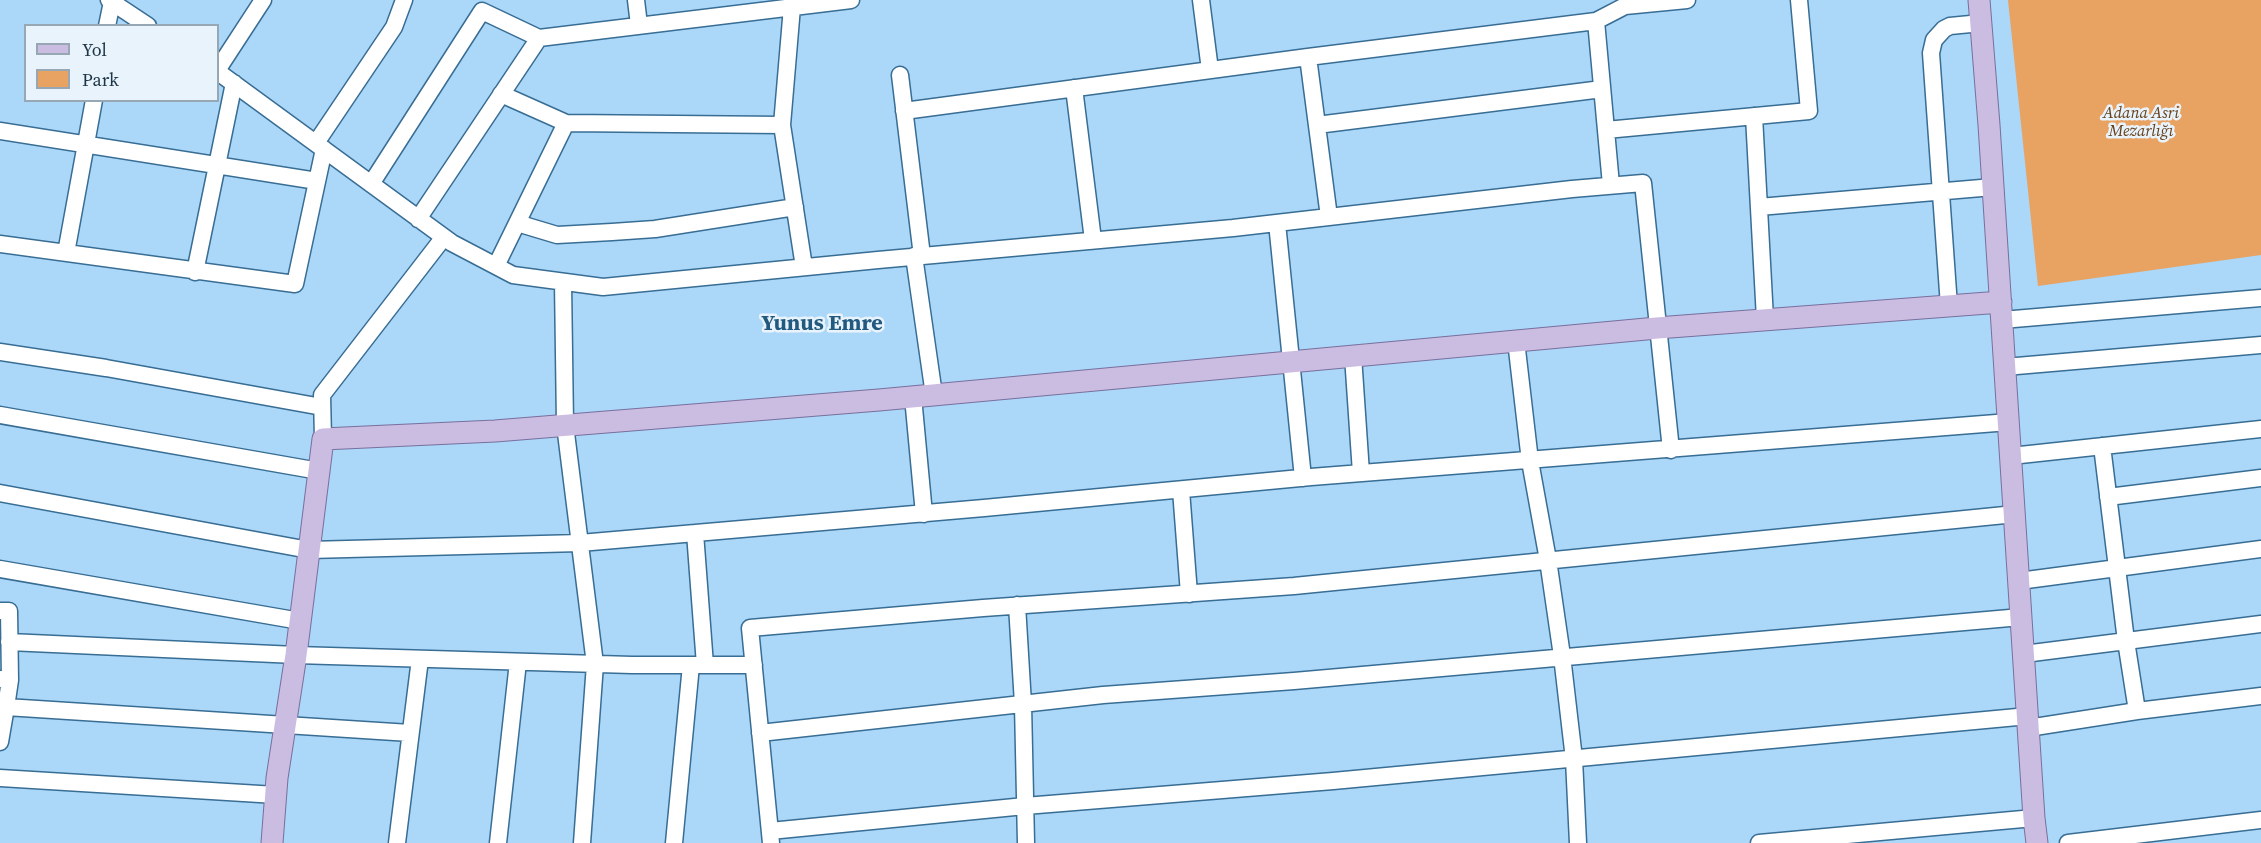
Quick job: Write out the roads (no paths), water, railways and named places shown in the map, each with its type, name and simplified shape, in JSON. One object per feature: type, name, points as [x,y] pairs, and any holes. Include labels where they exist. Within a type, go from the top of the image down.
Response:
[{"type":"main road","points":[[1979,0],[2037,843]]},
{"type":"main road","points":[[272,843],[276,795],[323,439],[565,425],[924,396],[1657,328],[1949,306],[2001,311]]},
{"type":"street","points":[[219,69],[263,0]]},
{"type":"street","points":[[0,244],[295,284],[317,181],[320,146],[394,27],[404,0]]},
{"type":"street","points":[[636,0],[639,26]]},
{"type":"street","points":[[371,184],[482,11],[539,38],[850,0]]},
{"type":"street","points":[[1201,0],[1210,70]]},
{"type":"street","points":[[904,111],[1596,21],[1625,6],[1687,0]]},
{"type":"street","points":[[1606,130],[1809,111],[1799,0]]},
{"type":"street","points":[[107,24],[110,1],[145,24]]},
{"type":"street","points":[[792,7],[782,125],[804,267]]},
{"type":"street","points":[[1596,21],[1611,186]]},
{"type":"street","points":[[1949,306],[1932,46],[1938,34],[1950,26],[1981,23]]},
{"type":"street","points":[[418,219],[539,38]]},
{"type":"street","points":[[1308,57],[1329,217]]},
{"type":"street","points":[[219,72],[418,219],[496,267],[513,275],[603,287],[1276,223],[1643,183],[1671,450]]},
{"type":"street","points":[[900,75],[918,256],[924,396],[924,513]]},
{"type":"street","points":[[195,272],[234,83]]},
{"type":"street","points":[[1074,88],[1093,240]]},
{"type":"street","points":[[1317,125],[1602,88]]},
{"type":"street","points":[[501,94],[566,123],[782,125]]},
{"type":"street","points":[[66,253],[94,102]]},
{"type":"street","points":[[1754,117],[1765,320]]},
{"type":"street","points":[[496,267],[566,123]]},
{"type":"street","points":[[0,131],[317,181]]},
{"type":"street","points":[[1759,207],[1993,186]]},
{"type":"street","points":[[517,223],[557,235],[612,232],[655,229],[795,207]]},
{"type":"street","points":[[1276,223],[1303,478]]},
{"type":"street","points":[[323,439],[322,395],[444,237]]},
{"type":"street","points":[[564,282],[565,425],[595,664],[582,843]]},
{"type":"street","points":[[2001,311],[2261,298]]},
{"type":"street","points":[[1516,341],[1530,461],[1548,560],[1562,657],[1574,759],[1578,843]]},
{"type":"street","points":[[2005,367],[2261,345]]},
{"type":"street","points":[[0,352],[105,368],[322,407]]},
{"type":"street","points":[[1353,356],[1361,473]]},
{"type":"street","points":[[0,415],[319,471]]},
{"type":"street","points":[[0,493],[309,550],[580,543],[1361,473],[2009,422]]},
{"type":"street","points":[[2011,456],[2261,429]]},
{"type":"street","points":[[2102,446],[2116,568],[2137,711]]},
{"type":"street","points":[[2108,497],[2261,478]]},
{"type":"street","points":[[1181,489],[1189,594]]},
{"type":"street","points":[[2014,514],[1294,586],[750,628],[771,837],[1025,806],[2028,722],[2261,696]]},
{"type":"street","points":[[674,843],[698,665],[695,533]]},
{"type":"street","points":[[2019,581],[2261,549]]},
{"type":"street","points":[[0,570],[300,621]]},
{"type":"street","points":[[1017,606],[1023,704],[1026,843]]},
{"type":"street","points":[[0,611],[9,611],[9,642],[5,679],[6,707],[0,742]]},
{"type":"street","points":[[760,733],[1103,695],[1294,681],[2021,617]]},
{"type":"street","points":[[2024,654],[2261,624]]},
{"type":"street","points":[[9,642],[420,659],[595,664],[754,665]]},
{"type":"street","points":[[397,843],[420,659]]},
{"type":"street","points":[[498,843],[518,662]]},
{"type":"street","points":[[6,707],[410,733]]},
{"type":"street","points":[[0,778],[276,795]]},
{"type":"street","points":[[1768,843],[2034,818]]},
{"type":"street","points":[[2068,843],[2261,820]]},
{"type":"district","name":"Yunus Emre","points":[[822,324]]},
{"type":"park label","name":"Adana Asri Mezarlığı","points":[[2141,123]]}]
